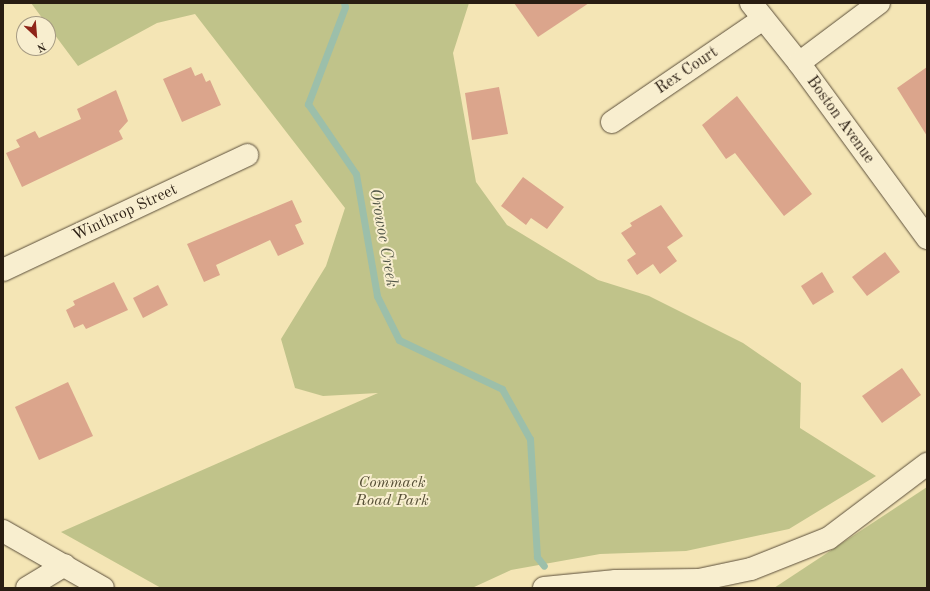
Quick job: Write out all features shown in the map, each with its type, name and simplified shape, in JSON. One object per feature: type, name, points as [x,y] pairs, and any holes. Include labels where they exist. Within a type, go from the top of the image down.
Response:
[{"type":"street","points":[[799,63],[879,3]]},
{"type":"street","name":"Boston Avenue","points":[[757,11],[799,63],[927,238]]},
{"type":"street","name":"Rex Court","points":[[612,122],[757,11]]},
{"type":"street","name":"Winthrop Street","points":[[3,270],[247,155]]},
{"type":"street","points":[[544,588],[616,581],[699,580],[751,569],[829,538],[927,464]]},
{"type":"street","points":[[3,531],[103,588]]},
{"type":"street","points":[[26,588],[65,565]]},
{"type":"green space","name":"Commack Road Park","points":[[31,3],[469,3],[453,53],[476,182],[507,225],[598,280],[649,296],[743,343],[801,383],[800,428],[876,476],[789,529],[686,551],[600,554],[511,570],[472,588],[161,588],[61,532],[378,393],[323,396],[295,388],[281,339],[326,266],[345,208],[195,14],[157,23],[78,66],[56,37],[56,16],[41,16]]},
{"type":"green space","points":[[927,487],[927,588],[774,588]]},
{"type":"building","points":[[514,3],[589,3],[538,37]]},
{"type":"building","points":[[191,67],[195,76],[202,73],[206,82],[210,80],[221,105],[182,122],[163,79]]},
{"type":"building","points":[[927,67],[927,136],[897,88]]},
{"type":"building","points":[[499,87],[508,134],[472,140],[465,93]]},
{"type":"building","points":[[116,90],[128,121],[119,131],[123,139],[22,187],[6,153],[20,147],[16,140],[35,131],[39,138],[81,119],[77,109]]},
{"type":"building","points":[[737,96],[812,194],[784,216],[735,153],[726,159],[702,125]]},
{"type":"building","points":[[523,177],[564,207],[547,229],[531,218],[526,225],[501,206]]},
{"type":"building","points":[[292,200],[302,222],[295,225],[304,244],[278,256],[270,240],[216,265],[220,275],[204,282],[187,244]]},
{"type":"building","points":[[661,205],[683,236],[667,247],[677,261],[660,274],[653,264],[637,275],[627,260],[636,254],[621,233],[632,226],[630,223]]},
{"type":"building","points":[[885,252],[900,272],[867,296],[852,277]]},
{"type":"building","points":[[822,272],[834,292],[813,305],[801,286]]},
{"type":"building","points":[[114,282],[128,310],[86,329],[83,324],[74,328],[66,310],[75,305],[73,301]]},
{"type":"building","points":[[158,285],[168,305],[143,318],[133,298]]},
{"type":"building","points":[[902,368],[921,395],[882,423],[862,396]]},
{"type":"building","points":[[68,382],[93,436],[39,460],[15,407]]},
{"type":"waterway","name":"Orowoc Creek","points":[[344,3],[345,7],[308,104],[356,174],[377,296],[399,340],[502,389],[530,439],[537,557],[544,566]]}]
